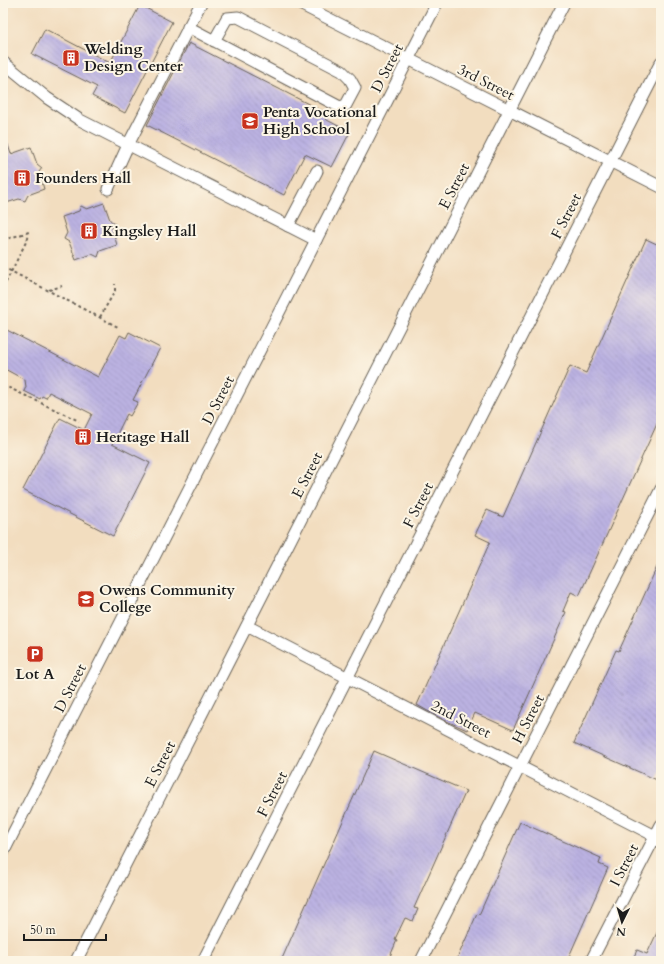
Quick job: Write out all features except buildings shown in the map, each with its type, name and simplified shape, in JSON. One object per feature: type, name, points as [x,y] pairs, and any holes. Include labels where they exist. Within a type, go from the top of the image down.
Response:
[{"type":"street","points":[[108,189],[128,145],[201,3]]},
{"type":"street","name":"3rd Street","points":[[298,3],[661,187]]},
{"type":"street","name":"D Street","points":[[3,853],[437,3]]},
{"type":"street","name":"E Street","points":[[76,961],[564,3]]},
{"type":"street","points":[[188,28],[340,107],[346,105],[355,88],[350,79],[342,71],[238,17],[228,18],[214,41]]},
{"type":"street","points":[[3,62],[47,98],[80,120],[316,240]]},
{"type":"street","name":"F Street","points":[[203,961],[661,62]]},
{"type":"street","points":[[288,226],[317,171]]},
{"type":"street","name":"H Street","points":[[421,961],[661,489]]},
{"type":"street","name":"2nd Street","points":[[247,626],[658,837]]},
{"type":"street","name":"I Street","points":[[591,961],[658,837],[661,825]]},
{"type":"path","points":[[3,240],[29,232]]},
{"type":"path","points":[[3,288],[29,236]]},
{"type":"path","points":[[3,267],[118,326]]},
{"type":"path","points":[[100,317],[115,291],[115,284]]},
{"type":"path","points":[[49,290],[62,286]]},
{"type":"path","points":[[3,385],[80,421]]},
{"type":"place","name":"Welding Design Center","points":[[71,58]]},
{"type":"place","name":"Penta Vocational High School","points":[[250,121]]},
{"type":"place","name":"Founders Hall","points":[[22,178]]},
{"type":"place","name":"Kingsley Hall","points":[[89,231]]},
{"type":"place","name":"Heritage Hall","points":[[83,437]]},
{"type":"place","name":"Owens Community College","points":[[86,599]]},
{"type":"place","name":"Lot A","points":[[35,654]]}]
